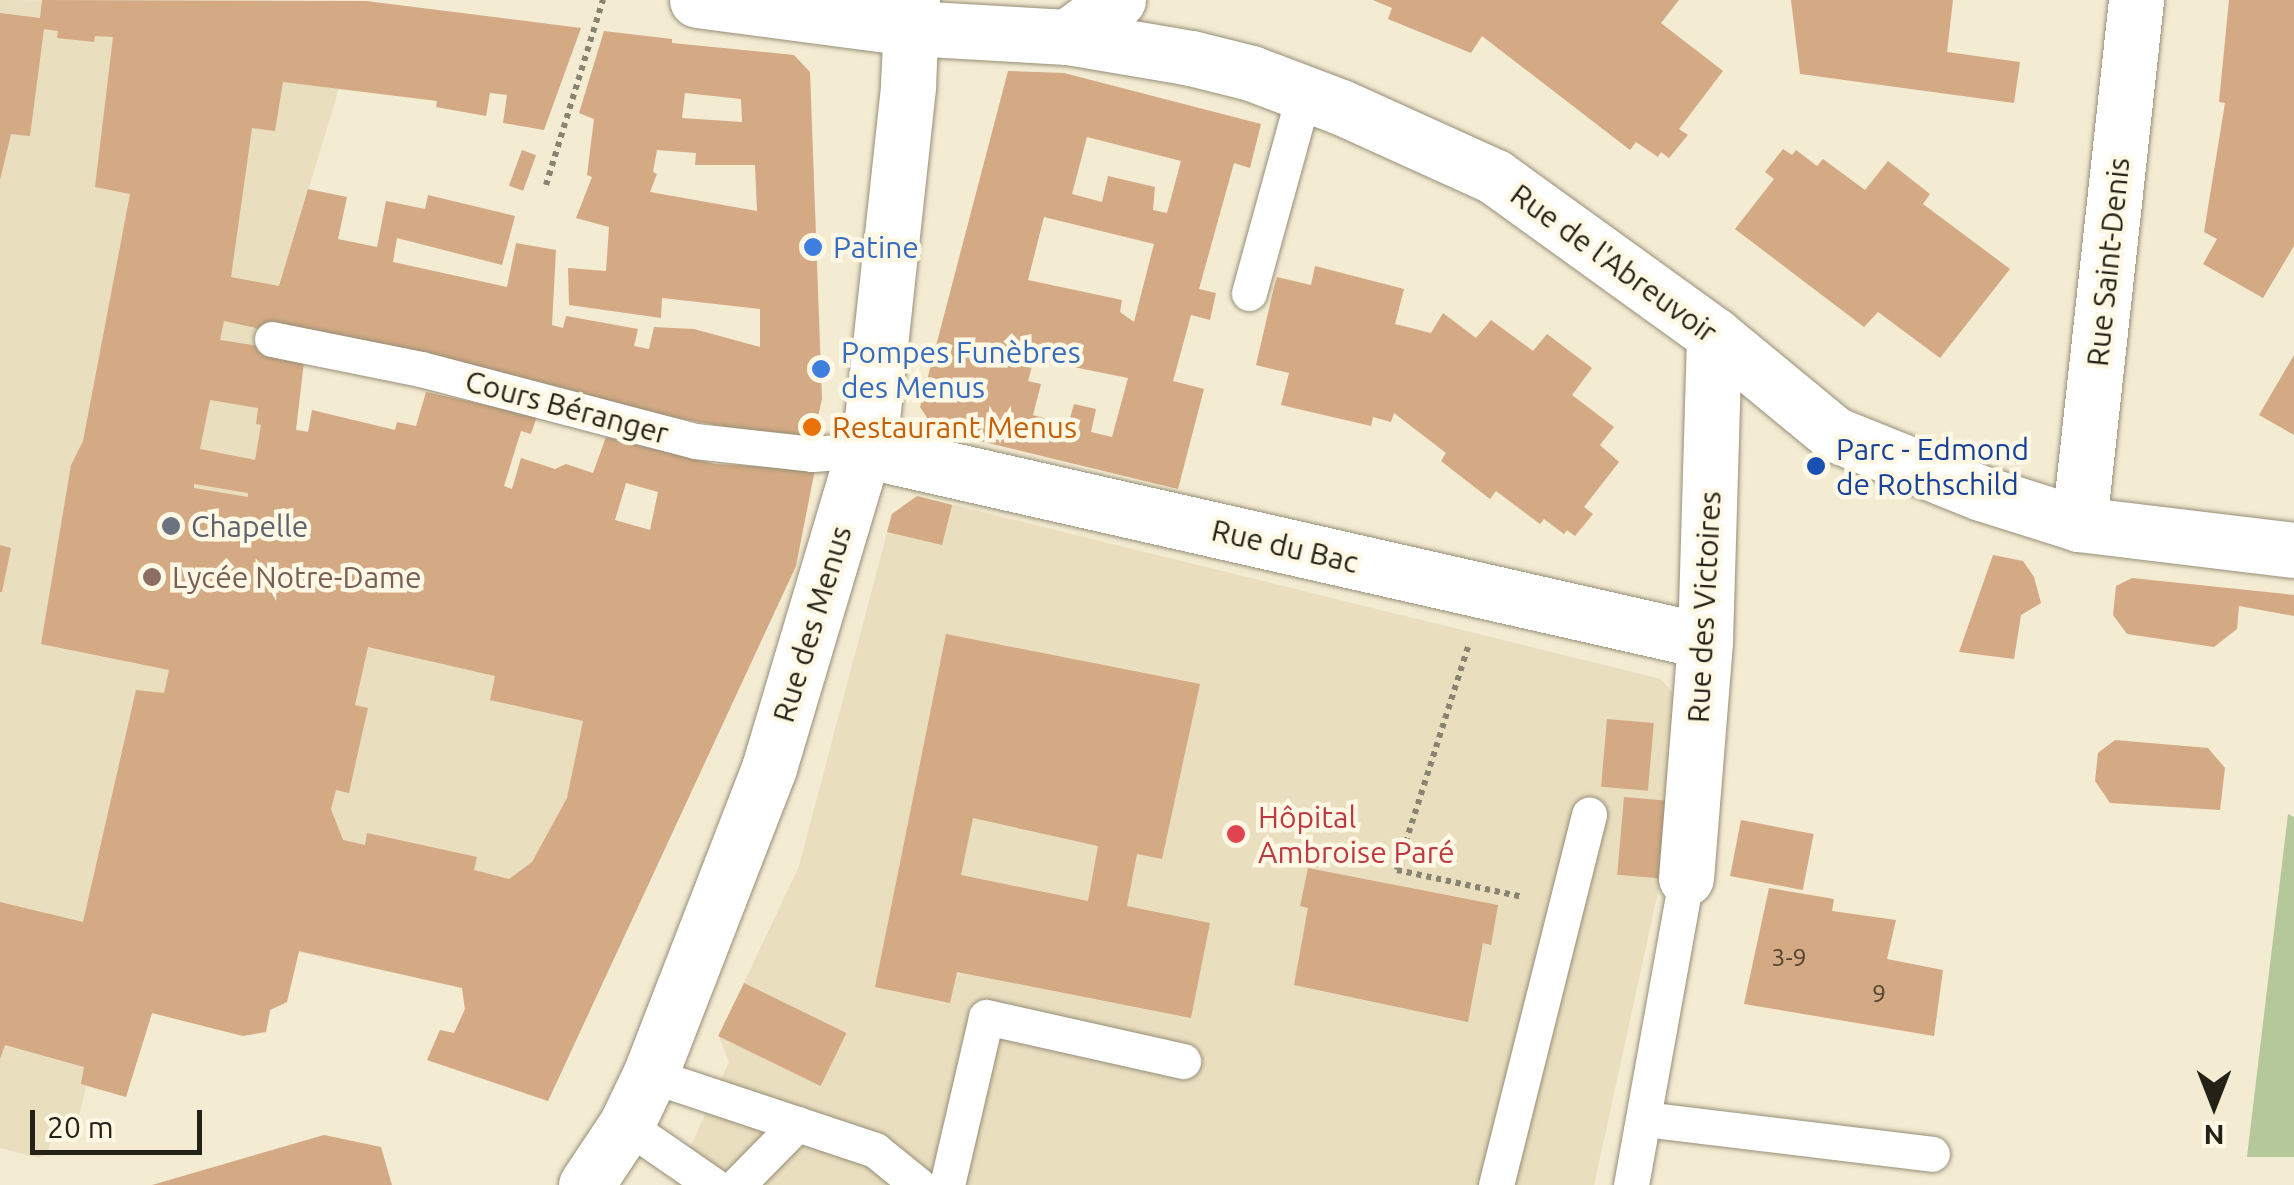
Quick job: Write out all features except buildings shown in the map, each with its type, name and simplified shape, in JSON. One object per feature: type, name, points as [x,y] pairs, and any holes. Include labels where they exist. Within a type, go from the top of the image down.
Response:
[{"type":"street","name":"Rue de l'Abreuvoir","points":[[697,0],[912,14],[1067,38],[1191,58],[1304,94],[1495,176],[1714,335],[1834,434],[1981,494],[2079,524],[2294,550]]},
{"type":"street","points":[[1067,38],[1118,0]]},
{"type":"street","name":"Rue Saint-Denis","points":[[2079,524],[2136,0]]},
{"type":"street","name":"Rue des Menus","points":[[586,1185],[626,1125],[650,1075],[769,768],[864,450],[874,402],[912,14]]},
{"type":"street","name":"Rue des Victoires","points":[[1686,878],[1706,641],[1714,335]]},
{"type":"street","name":"Rue du Bac","points":[[864,450],[1706,641]]},
{"type":"lane","points":[[1249,292],[1304,94]]},
{"type":"lane","name":"Cours Béranger","points":[[272,339],[421,369],[695,441],[812,454],[864,450]]},
{"type":"lane","points":[[1496,1185],[1563,905],[1589,814]]},
{"type":"lane","points":[[1631,1185],[1686,878]]},
{"type":"lane","points":[[947,1185],[986,1017],[1182,1060]]},
{"type":"lane","points":[[650,1075],[875,1150],[918,1185]]},
{"type":"lane","points":[[1644,1120],[1932,1154]]},
{"type":"lane","points":[[736,1185],[798,1124]]},
{"type":"lane","points":[[626,1125],[712,1185]]},
{"type":"path","points":[[546,185],[602,0]]},
{"type":"path","points":[[1473,632],[1398,870],[1563,905]]},
{"type":"shaded area","points":[[0,0],[365,3],[279,286],[256,424],[335,435],[613,521],[796,566],[548,1101],[427,1060],[440,1030],[455,1033],[465,1009],[462,988],[299,952],[287,1002],[270,1010],[266,1032],[243,1036],[152,1013],[126,1097],[86,1086],[74,1138],[51,1134],[48,1154],[39,1158],[0,1148]]},
{"type":"shaded area","name":"Hôpital Ambroise Paré","points":[[917,496],[1661,679],[1675,695],[1661,878],[1594,1185],[673,1185],[729,1062],[719,1036],[799,866],[892,514]]},
{"type":"green space","points":[[2288,814],[2294,817],[2294,1157],[2247,1157]]},
{"type":"place","name":"Patine","points":[[813,247]]},
{"type":"place","name":"Pompes Funèbres des Menus","points":[[821,369]]},
{"type":"place","name":"Restaurant Menus","points":[[812,427]]},
{"type":"place","name":"Parc - Edmond de Rothschild","points":[[1816,466]]},
{"type":"place","name":"Chapelle","points":[[171,526]]},
{"type":"place","name":"Lycée Notre-Dame","points":[[152,577]]},
{"type":"place","name":"Hôpital Ambroise Paré","points":[[1236,834]]}]
